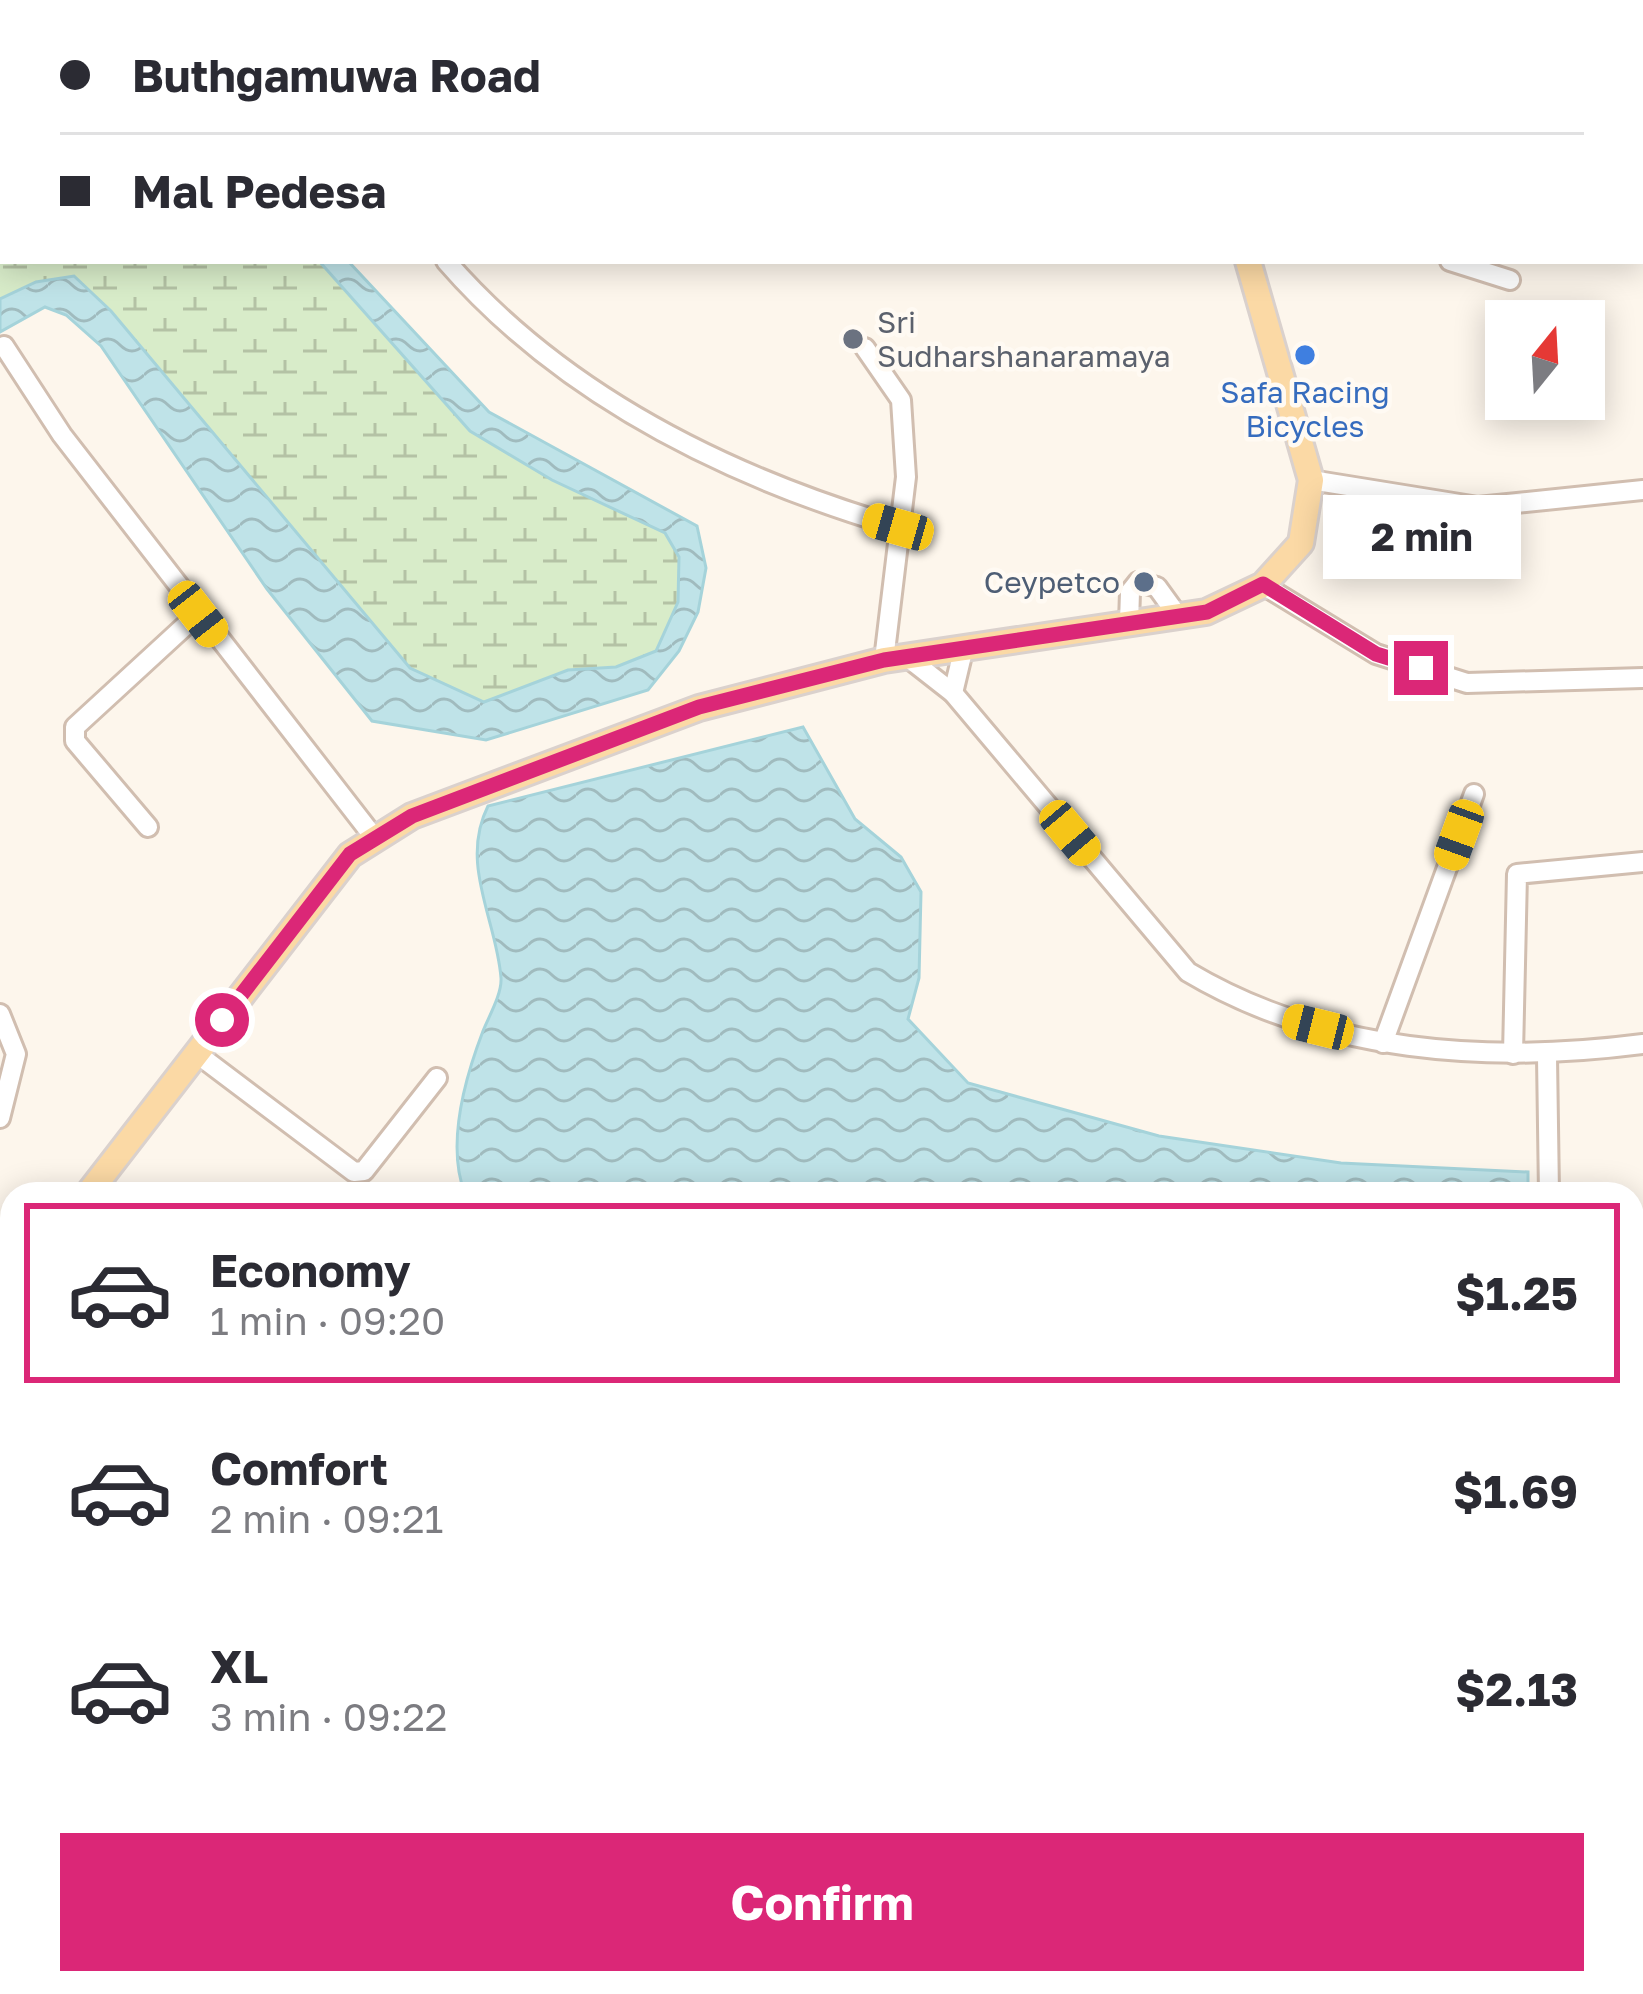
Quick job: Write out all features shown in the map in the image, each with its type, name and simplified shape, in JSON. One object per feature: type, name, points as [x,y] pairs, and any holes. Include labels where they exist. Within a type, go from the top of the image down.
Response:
[{"type":"main road","points":[[97,1182],[350,854],[373,836],[699,707],[895,658],[1207,612],[1263,584],[1301,543],[1310,480],[1249,264]]},
{"type":"street","points":[[449,264],[546,362],[597,395],[793,496],[898,527]]},
{"type":"street","points":[[1459,264],[1510,280]]},
{"type":"street","points":[[4,346],[62,435],[373,836]]},
{"type":"street","points":[[865,348],[901,400],[906,477],[898,527],[895,658],[953,693],[1188,972],[1230,998],[1286,1019],[1383,1043],[1547,1057],[1643,1044]]},
{"type":"street","points":[[1310,480],[1478,507],[1643,490]]},
{"type":"street","points":[[1129,623],[1130,592],[1138,582],[1157,587],[1178,616]]},
{"type":"street","points":[[1263,584],[1376,654],[1467,682],[1643,678]]},
{"type":"street","points":[[148,827],[75,741],[75,727],[198,614]]},
{"type":"street","points":[[953,693],[964,647]]},
{"type":"street","points":[[1383,1043],[1474,794]]},
{"type":"street","points":[[1513,1054],[1515,877],[1643,862]]},
{"type":"street","points":[[0,1014],[16,1054],[0,1118]]},
{"type":"street","points":[[196,1054],[353,1172],[364,1171],[437,1078]]},
{"type":"street","points":[[1547,1057],[1550,1182]]},
{"type":"green space","points":[[0,264],[322,264],[470,431],[552,480],[665,533],[679,557],[678,602],[656,651],[616,667],[568,670],[484,702],[410,668],[111,311],[75,276],[36,282],[0,299]]},
{"type":"water","points":[[322,264],[351,264],[489,412],[697,526],[706,568],[698,612],[679,651],[648,690],[486,740],[372,721],[267,589],[101,346],[66,315],[45,307],[0,332],[0,299],[36,282],[74,276],[111,311],[410,668],[484,702],[568,670],[616,667],[656,651],[678,602],[679,557],[665,533],[552,480],[470,431]]},
{"type":"water","points":[[803,727],[855,819],[901,857],[921,892],[919,978],[908,1019],[968,1083],[1159,1136],[1341,1163],[1528,1172],[1528,1182],[462,1182],[457,1154],[460,1112],[501,984],[478,871],[480,828],[488,806]]},
{"type":"place","name":"Sri Sudharshanaramaya","points":[[853,339]]},
{"type":"place","name":"Safa Racing Bicycles","points":[[1305,355]]},
{"type":"place","name":"Ceypetco","points":[[1144,582]]},
{"type":"route","points":[[222,1020],[350,854],[373,836],[412,816],[699,707],[884,660],[1207,612],[1263,584],[1376,654],[1421,668]]}]
